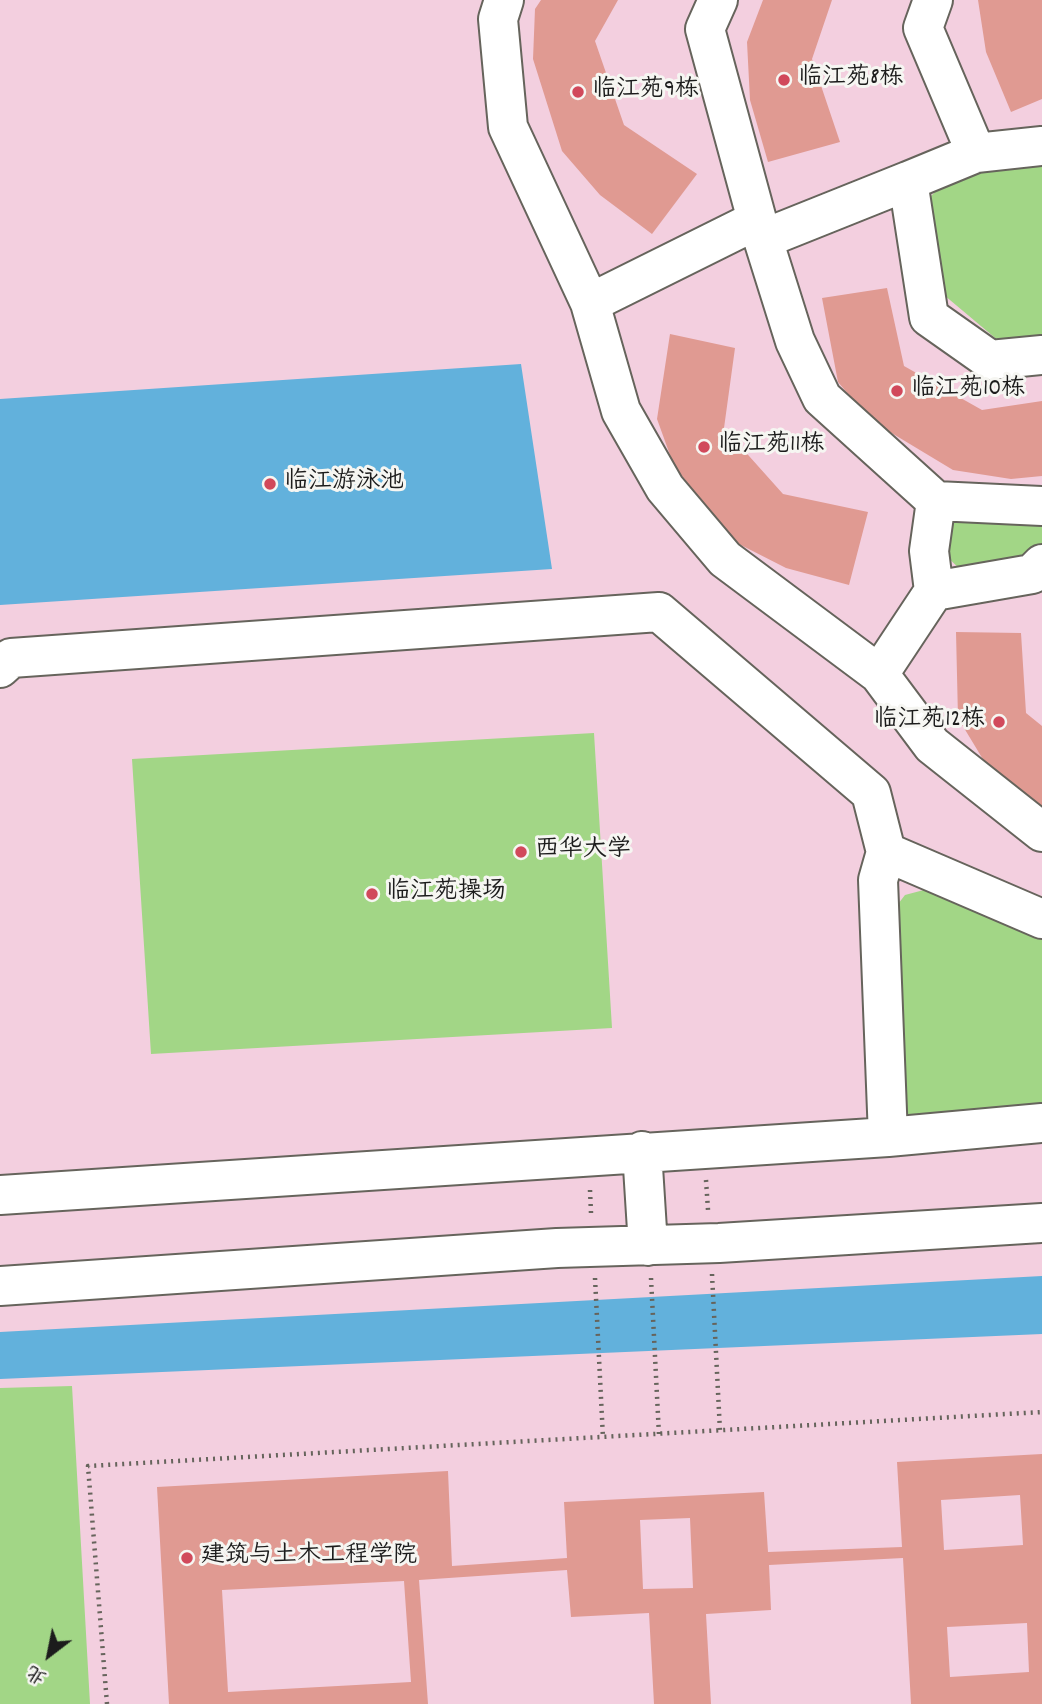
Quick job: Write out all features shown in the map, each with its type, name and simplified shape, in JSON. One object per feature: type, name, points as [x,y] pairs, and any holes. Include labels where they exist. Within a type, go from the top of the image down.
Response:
[{"type":"street","points":[[504,0],[498,19],[508,127],[590,303],[621,411],[665,488],[725,559],[879,674],[932,745],[1042,832]]},
{"type":"street","points":[[718,0],[705,29],[760,229],[795,341],[822,398],[936,501],[1042,506]]},
{"type":"street","points":[[933,0],[923,28],[976,153]]},
{"type":"street","points":[[590,303],[760,229],[908,181],[976,153],[1042,146]]},
{"type":"street","points":[[908,181],[929,317],[990,360],[1042,355]]},
{"type":"street","points":[[879,674],[934,591],[929,551],[936,501]]},
{"type":"street","points":[[934,591],[1032,574],[1042,564]]},
{"type":"street","points":[[0,668],[11,658],[659,612],[871,793],[886,852],[878,880],[888,1137]]},
{"type":"street","points":[[886,852],[1042,919]]},
{"type":"street","points":[[0,1195],[888,1137],[1042,1123]]},
{"type":"street","points":[[642,1151],[650,1264]]},
{"type":"street","points":[[0,1286],[557,1248],[650,1264],[1042,1223]]},
{"type":"path","points":[[650,1264],[659,1434]]},
{"type":"path","points":[[712,1279],[720,1431]]},
{"type":"path","points":[[595,1283],[603,1437]]},
{"type":"path","points":[[107,1704],[88,1466],[1042,1412]]},
{"type":"shaded area","name":"西华大学","points":[[0,0],[1042,0],[1042,1704],[0,1704]]},
{"type":"green space","points":[[1042,157],[1042,340],[1000,342],[944,295],[927,200],[943,184],[980,164]]},
{"type":"green space","points":[[1042,516],[1042,551],[963,572],[941,551],[956,518]]},
{"type":"green space","name":"临江苑操场","points":[[594,733],[612,1028],[151,1054],[132,759]]},
{"type":"green space","points":[[935,887],[1042,933],[1042,1110],[906,1119],[895,908],[905,895]]},
{"type":"green space","points":[[72,1386],[90,1704],[0,1704],[0,1388]]},
{"type":"water","name":"临江游泳池","points":[[521,364],[552,569],[0,605],[0,399]]},
{"type":"water","points":[[1042,1276],[1042,1334],[0,1379],[0,1332]]},
{"type":"building","name":"临江苑9栋","points":[[541,0],[618,0],[595,41],[624,125],[697,174],[652,234],[600,195],[562,151],[533,59],[535,9]]},
{"type":"building","name":"临江苑8栋","points":[[763,0],[832,0],[812,59],[840,142],[768,162],[750,100],[747,42]]},
{"type":"building","points":[[978,0],[1042,0],[1042,99],[1011,112],[986,52]]},
{"type":"building","name":"临江苑10栋","points":[[887,288],[904,366],[982,410],[1042,401],[1042,476],[1011,479],[953,470],[870,420],[838,382],[822,298]]},
{"type":"building","name":"临江苑11栋","points":[[670,334],[735,348],[724,428],[783,494],[868,512],[849,585],[786,568],[735,542],[674,466],[657,419]]},
{"type":"building","name":"临江苑12栋","points":[[956,632],[1021,633],[1026,713],[1042,726],[1042,810],[984,761],[958,718]]},
{"type":"building","points":[[1042,1454],[1042,1704],[911,1704],[903,1558],[769,1565],[771,1610],[706,1614],[711,1704],[654,1704],[649,1613],[571,1617],[567,1570],[419,1580],[428,1704],[169,1704],[157,1487],[448,1471],[452,1566],[567,1558],[564,1502],[764,1492],[768,1552],[902,1547],[897,1462]],"holes":[[[1020,1495],[1023,1545],[944,1550],[941,1500]],[[690,1518],[693,1588],[643,1589],[640,1520]],[[404,1581],[411,1682],[228,1692],[222,1590]],[[1027,1623],[1029,1672],[950,1677],[947,1627]]]},
{"type":"place","name":"临江苑8栋","points":[[784,80]]},
{"type":"place","name":"临江苑9栋","points":[[578,92]]},
{"type":"place","name":"临江苑10栋","points":[[897,391]]},
{"type":"place","name":"临江苑11栋","points":[[704,447]]},
{"type":"place","name":"临江游泳池","points":[[270,484]]},
{"type":"place","name":"临江苑12栋","points":[[999,722]]},
{"type":"place","name":"西华大学","points":[[521,852]]},
{"type":"place","name":"临江苑操场","points":[[372,894]]},
{"type":"place","name":"建筑与土木工程学院","points":[[187,1558]]}]
